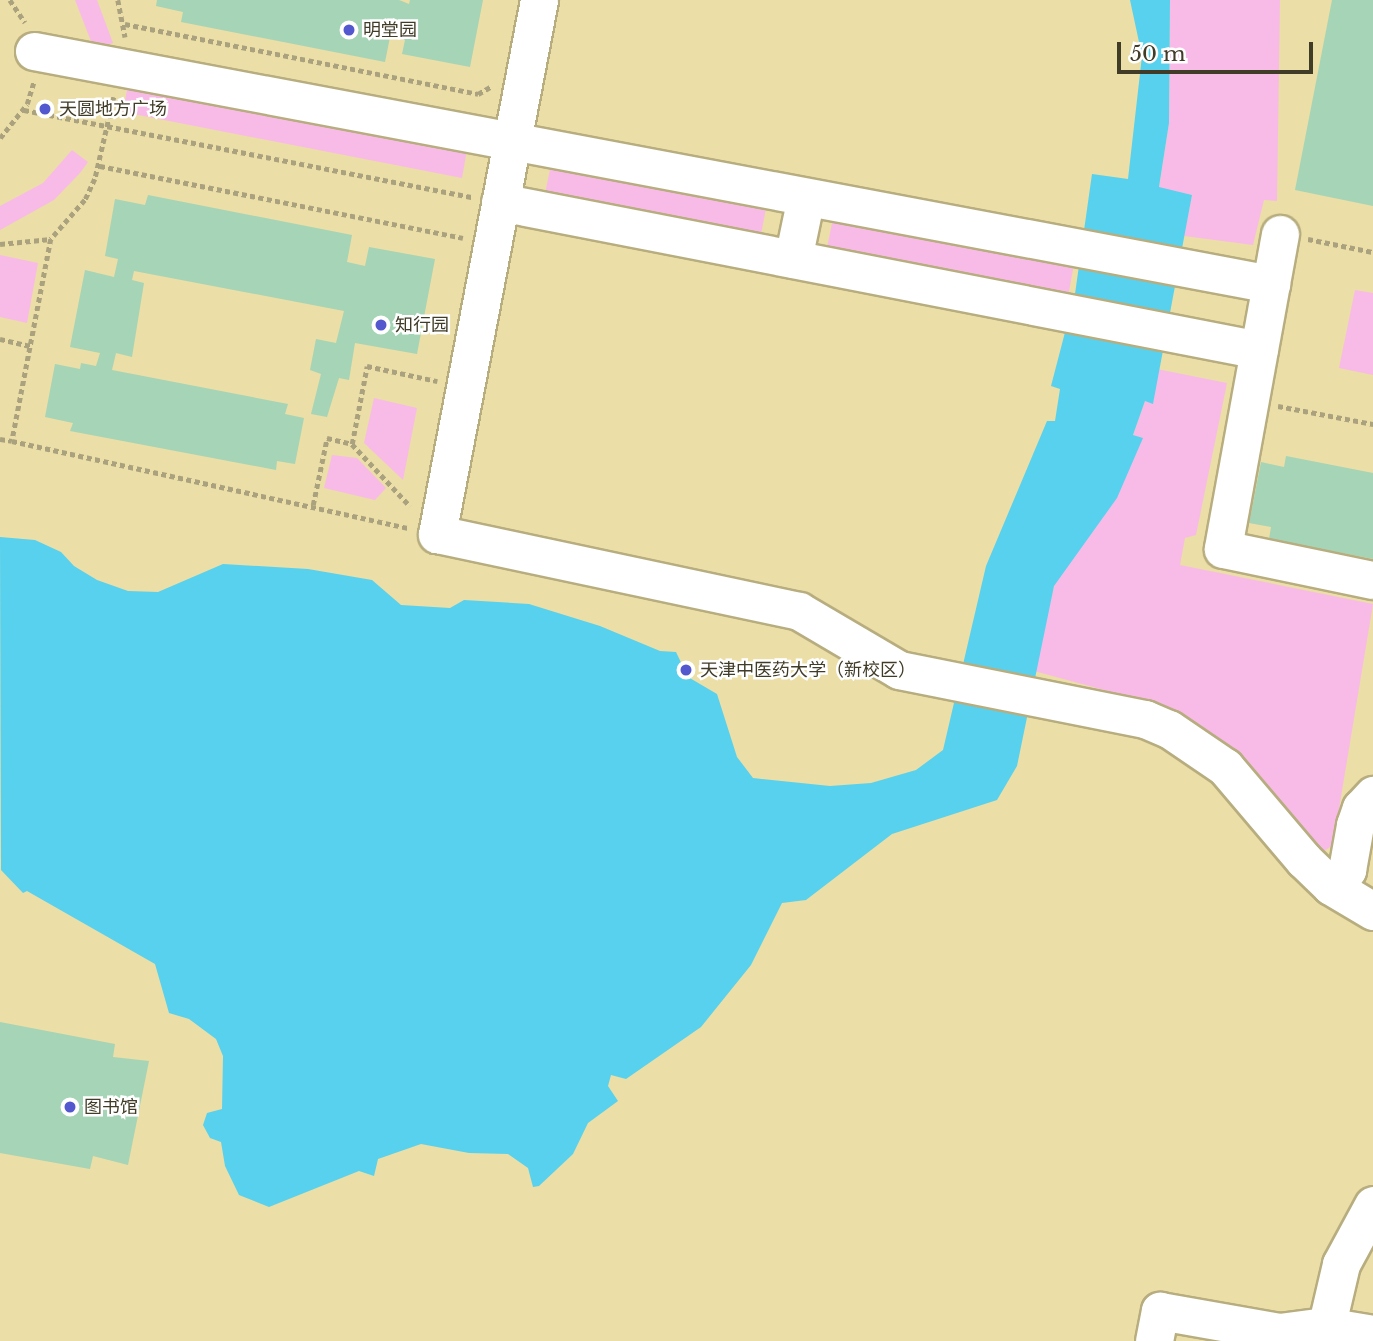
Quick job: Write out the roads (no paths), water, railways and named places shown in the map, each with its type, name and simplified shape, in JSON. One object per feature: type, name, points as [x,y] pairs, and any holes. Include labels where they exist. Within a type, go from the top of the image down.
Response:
[{"type":"lane","points":[[539,0],[437,534],[799,611],[899,670],[1144,719],[1190,742],[1225,767],[1304,860],[1351,868]]},
{"type":"lane","points":[[34,51],[1271,284]]},
{"type":"lane","points":[[793,259],[806,197]]},
{"type":"lane","points":[[497,219],[793,259],[1259,350]]},
{"type":"lane","points":[[1280,234],[1223,549],[1373,580]]},
{"type":"lane","points":[[1373,795],[1361,808],[1351,868],[1373,911]]},
{"type":"lane","points":[[1325,1324],[1341,1264],[1373,1205]]},
{"type":"lane","points":[[1154,1341],[1160,1311],[1279,1332],[1373,1312]]},
{"type":"lane","points":[[1325,1324],[1373,1334]]},
{"type":"water","points":[[1130,0],[1170,0],[1169,123],[1159,187],[1192,195],[1153,404],[1145,401],[1133,435],[1143,438],[1117,498],[1054,586],[1017,766],[997,800],[892,834],[806,900],[782,903],[751,965],[701,1027],[626,1079],[611,1075],[608,1086],[618,1101],[588,1123],[573,1154],[539,1186],[533,1187],[528,1168],[508,1154],[469,1153],[421,1144],[378,1159],[374,1176],[359,1171],[269,1207],[239,1195],[225,1166],[221,1142],[210,1138],[203,1125],[207,1113],[222,1109],[223,1056],[216,1039],[189,1019],[169,1013],[155,964],[27,891],[23,893],[1,870],[0,537],[35,540],[61,552],[74,566],[97,580],[128,591],[158,592],[223,564],[308,569],[372,580],[401,605],[450,608],[464,600],[529,604],[600,626],[660,651],[676,652],[688,677],[717,694],[737,757],[753,778],[830,786],[871,783],[916,770],[943,750],[986,566],[1047,421],[1055,421],[1060,389],[1051,386],[1075,294],[1092,174],[1128,179],[1142,56]]},
{"type":"place","name":"明堂园","points":[[349,30]]},
{"type":"place","name":"天圆地方广场","points":[[45,109]]},
{"type":"place","name":"知行园","points":[[381,325]]},
{"type":"place","name":"天津中医药大学（新校区）","points":[[686,670]]},
{"type":"place","name":"图书馆","points":[[70,1107]]}]
